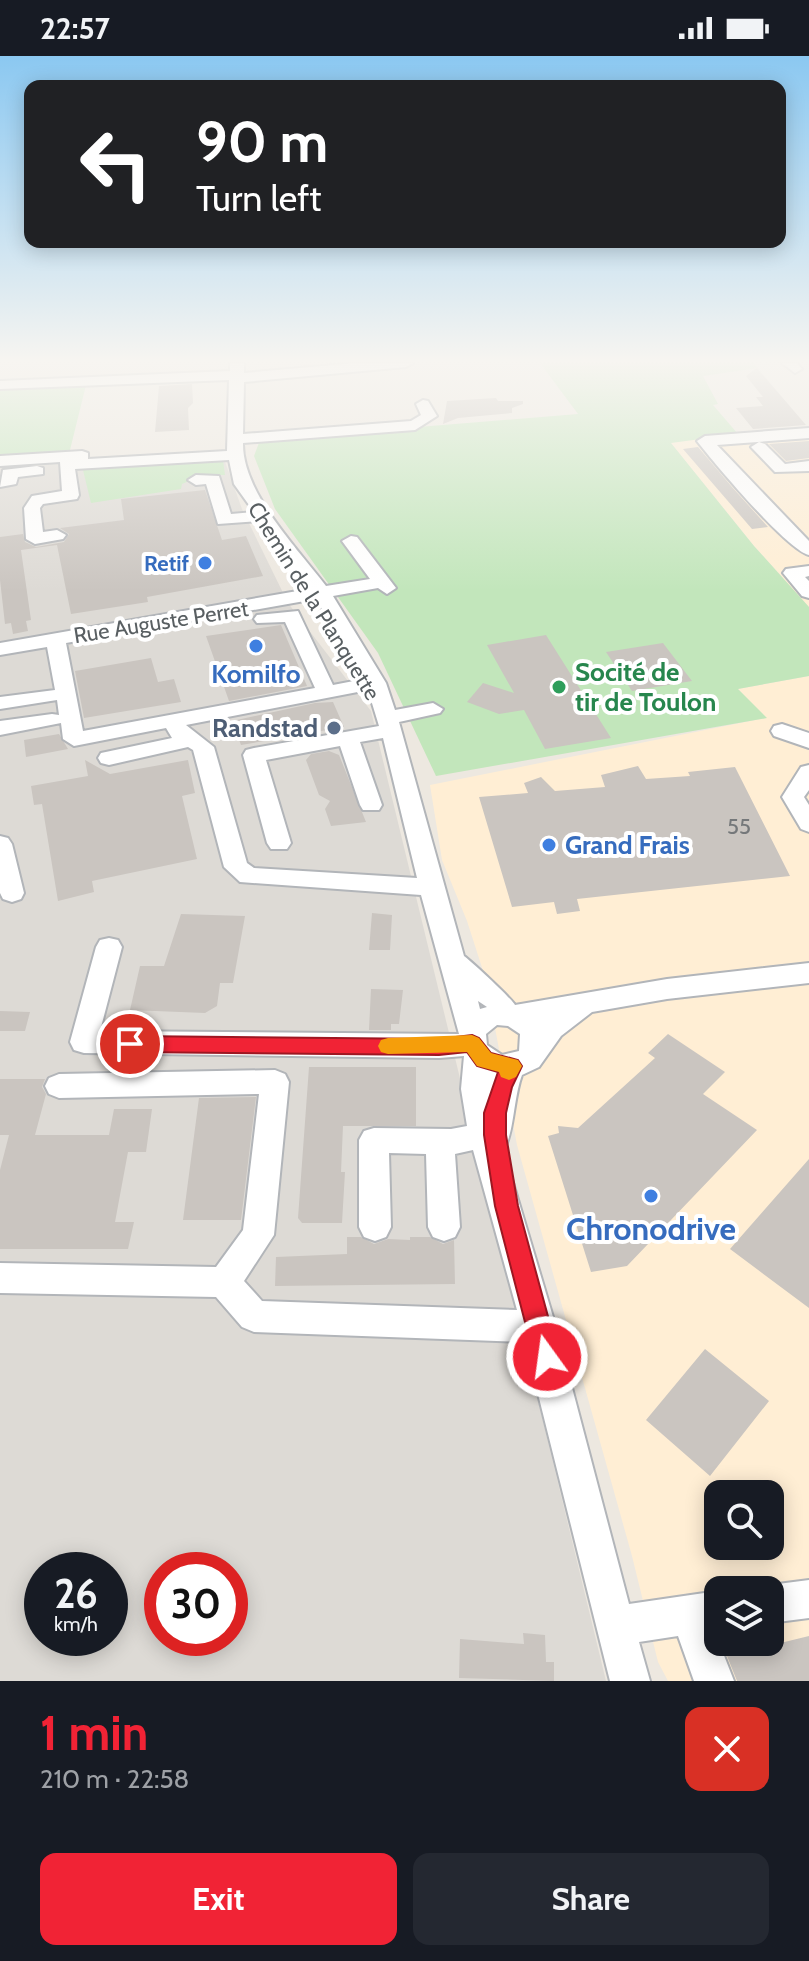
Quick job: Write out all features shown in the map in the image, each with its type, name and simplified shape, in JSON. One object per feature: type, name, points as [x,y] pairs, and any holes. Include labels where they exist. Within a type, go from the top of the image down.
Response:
[{"type":"street","name":"Chemin de la Planquette","points":[[235,439],[242,484],[258,517],[362,656],[383,699],[475,1043],[482,1135],[506,1206],[539,1327],[630,1681]]},
{"type":"street","points":[[8,485],[9,473],[45,476],[66,465],[290,439]]},
{"type":"street","points":[[733,439],[705,441],[782,526],[809,550]]},
{"type":"street","points":[[0,461],[90,456],[124,447],[235,445]]},
{"type":"street","points":[[759,447],[781,469],[809,466]]},
{"type":"street","points":[[57,535],[35,539],[32,508],[38,500],[71,495],[67,467]]},
{"type":"street","points":[[788,477],[809,475]]},
{"type":"street","points":[[196,480],[213,479],[224,520],[258,517]]},
{"type":"street","name":"Chemin de la Planquette","points":[[242,484],[315,596],[389,724]]},
{"type":"street","name":"Rue Auguste Perret","points":[[0,649],[385,585],[351,541]]},
{"type":"street","points":[[809,571],[792,573],[809,592]]},
{"type":"street","points":[[189,631],[291,615],[327,693]]},
{"type":"street","points":[[56,640],[74,739],[365,685]]},
{"type":"street","points":[[0,703],[51,695]]},
{"type":"street","points":[[279,843],[254,755],[348,739],[433,709]]},
{"type":"street","points":[[0,728],[52,720]]},
{"type":"street","points":[[175,720],[177,731],[203,747],[236,867],[249,876],[431,887]]},
{"type":"street","points":[[782,731],[809,741]]},
{"type":"street","points":[[348,739],[371,805]]},
{"type":"street","points":[[109,758],[192,740]]},
{"type":"street","points":[[809,772],[793,797],[809,824]]},
{"type":"street","points":[[0,844],[12,893]]},
{"type":"street","points":[[109,947],[84,1042],[439,1047],[475,1043]]},
{"type":"street","name":"Chemin de la Planquette","points":[[451,956],[481,990],[501,1003],[509,1015]]},
{"type":"street","points":[[475,1043],[489,1016],[809,973]]},
{"type":"street","points":[[695,987],[749,990],[809,987]]},
{"type":"street","points":[[475,1043],[497,1065],[523,1059],[551,1028],[588,1002]]},
{"type":"street","points":[[509,1015],[523,1020],[536,1034],[523,1059]]},
{"type":"street","name":"Chemin de la Planquette","points":[[506,1206],[495,1113],[501,1087],[523,1059]]},
{"type":"street","points":[[59,1086],[275,1082],[258,1235],[224,1282]]},
{"type":"street","points":[[375,1227],[374,1140],[440,1142],[482,1135]]},
{"type":"street","points":[[440,1142],[444,1227]]},
{"type":"street","points":[[0,1278],[224,1282],[254,1316],[539,1327]]},
{"type":"street","points":[[784,1602],[809,1599]]},
{"type":"street","points":[[615,1626],[704,1612]]},
{"type":"street","points":[[710,1656],[714,1681]]},
{"type":"shaded area","points":[[688,439],[809,439],[809,607],[754,546],[670,442]]},
{"type":"shaded area","points":[[224,459],[242,509],[288,603],[371,711],[606,1681],[0,1681],[0,465]]},
{"type":"shaded area","points":[[809,676],[809,1681],[668,1681],[658,1662],[632,1556],[517,1145],[486,980],[467,921],[442,860],[430,785],[765,718],[738,689]]},
{"type":"green space","points":[[0,439],[73,439],[69,454],[0,463]]},
{"type":"green space","points":[[702,439],[671,443],[754,546],[809,607],[809,676],[738,689],[767,718],[436,776],[378,653],[275,509],[254,456],[260,440]]},
{"type":"green space","points":[[223,460],[225,475],[203,475],[182,484],[181,489],[91,503],[82,466]]},
{"type":"building","points":[[809,441],[809,458],[786,461],[769,444]]},
{"type":"building","points":[[698,447],[768,527],[752,529],[683,449]]},
{"type":"building","points":[[205,490],[222,540],[246,536],[263,576],[147,597],[148,602],[71,614],[57,545],[21,550],[31,620],[26,621],[28,631],[13,634],[11,623],[5,624],[0,580],[0,537],[23,534],[25,542],[36,547],[64,542],[69,534],[60,528],[124,520],[121,499]]},
{"type":"building","points":[[281,625],[307,686],[229,701],[206,636]]},
{"type":"building","points":[[546,635],[611,738],[545,749],[524,710],[499,714],[467,702],[483,683],[514,693],[487,645]]},
{"type":"building","points":[[663,643],[692,681],[632,691],[606,652]]},
{"type":"building","points":[[151,658],[158,682],[174,679],[181,702],[84,718],[75,671]]},
{"type":"building","points":[[333,702],[344,727],[241,745],[232,721],[315,703]]},
{"type":"building","points":[[59,734],[68,749],[26,757],[24,740]]},
{"type":"building","points":[[329,751],[339,755],[366,822],[331,826],[325,809],[330,801],[319,795],[306,760],[311,754]]},
{"type":"building","points":[[85,760],[110,774],[188,760],[195,793],[182,796],[197,859],[92,881],[94,892],[58,901],[42,804],[34,805],[31,786],[88,776]]},
{"type":"building","points":[[638,766],[646,779],[690,776],[688,772],[735,767],[790,876],[577,899],[580,911],[557,914],[554,902],[512,907],[479,797],[528,793],[524,783],[541,777],[555,791],[605,787],[601,775]]},
{"type":"building","points":[[372,913],[392,915],[390,950],[369,950]]},
{"type":"building","points":[[181,914],[245,916],[233,983],[220,983],[217,1006],[205,1013],[130,1010],[140,966],[164,966]]},
{"type":"building","points":[[371,989],[403,990],[399,1024],[391,1024],[391,1030],[369,1030]]},
{"type":"building","points":[[0,1011],[30,1012],[25,1031],[0,1031]]},
{"type":"building","name":"Chronodrive","points":[[668,1034],[725,1072],[703,1094],[757,1130],[627,1266],[591,1272],[548,1136],[559,1133],[558,1126],[578,1128],[655,1058],[648,1053]]},
{"type":"building","points":[[309,1067],[416,1067],[416,1126],[343,1126],[341,1172],[345,1172],[342,1223],[302,1223],[298,1218]]},
{"type":"building","points":[[0,1079],[45,1079],[42,1087],[46,1094],[35,1135],[109,1135],[114,1109],[152,1109],[146,1152],[128,1152],[115,1222],[134,1222],[128,1249],[0,1249],[0,1170],[9,1135],[0,1135]]},
{"type":"building","points":[[256,1097],[241,1220],[183,1220],[199,1098]]},
{"type":"building","points":[[809,1159],[809,1308],[730,1249]]},
{"type":"building","points":[[347,1237],[361,1237],[374,1244],[388,1239],[410,1240],[410,1237],[430,1237],[443,1244],[454,1240],[455,1284],[275,1286],[276,1257],[347,1254]]},
{"type":"building","points":[[705,1349],[769,1401],[710,1476],[646,1420]]},
{"type":"building","points":[[523,1633],[545,1635],[546,1662],[554,1662],[554,1681],[459,1678],[460,1639],[524,1644]]},
{"type":"building","points":[[809,1636],[809,1681],[737,1681],[727,1656],[784,1656],[784,1642]]},
{"type":"slow traffic","points":[[388,1046],[472,1044],[485,1060],[511,1066],[509,1071]]},
{"type":"place","name":"Retif","points":[[205,563]]},
{"type":"place","name":"Komilfo","points":[[256,646]]},
{"type":"place","name":"Socité de tir de Toulon","points":[[559,687]]},
{"type":"place","name":"Randstad","points":[[334,728]]},
{"type":"place","name":"Grand Frais","points":[[549,845]]},
{"type":"place","name":"Chronodrive","points":[[651,1196]]},
{"type":"route","points":[[130,1044],[439,1047],[472,1044],[485,1060],[511,1066],[501,1087],[495,1113],[495,1135],[506,1206],[547,1357]]}]
